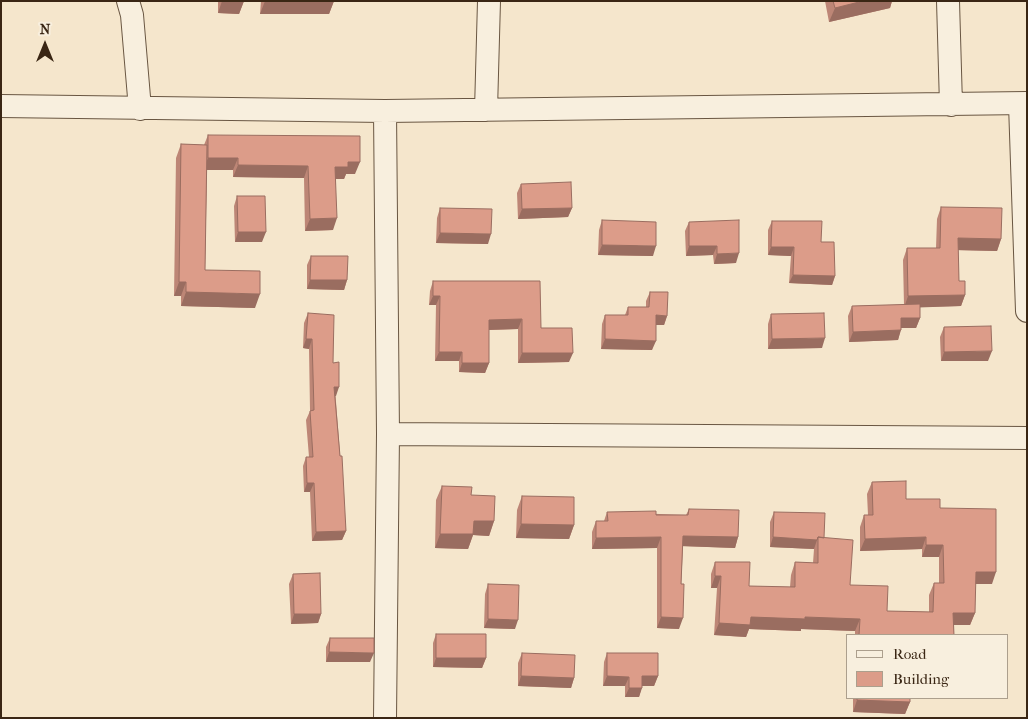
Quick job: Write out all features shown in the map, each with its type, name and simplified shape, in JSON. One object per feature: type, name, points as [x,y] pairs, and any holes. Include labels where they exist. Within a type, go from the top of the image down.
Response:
[{"type":"street","points":[[128,1],[132,15],[140,109]]},
{"type":"street","points":[[486,110],[490,1]]},
{"type":"street","points":[[948,1],[951,105]]},
{"type":"street","points":[[1,106],[385,111],[1024,104],[1027,311]]},
{"type":"street","points":[[385,111],[388,434],[385,718]]},
{"type":"street","points":[[388,434],[1027,438]]},
{"type":"building","points":[[833,1],[863,1],[835,8]]},
{"type":"building","points":[[208,135],[360,136],[360,162],[348,162],[348,167],[335,167],[337,218],[310,219],[308,166],[238,165],[238,158],[208,158]]},
{"type":"building","points":[[181,144],[207,145],[205,270],[260,271],[260,294],[186,292],[186,282],[179,282]]},
{"type":"building","points":[[571,182],[572,208],[522,209],[521,184]]},
{"type":"building","points":[[237,196],[265,196],[266,232],[238,232]]},
{"type":"building","points":[[941,207],[1002,208],[1001,239],[958,238],[959,281],[965,281],[965,295],[908,296],[907,248],[940,248]]},
{"type":"building","points":[[440,208],[492,209],[491,234],[440,233]]},
{"type":"building","points":[[602,220],[656,222],[656,246],[602,245]]},
{"type":"building","points":[[739,220],[739,253],[717,254],[717,246],[689,246],[689,222]]},
{"type":"building","points":[[772,221],[822,221],[821,242],[834,242],[835,276],[793,275],[794,247],[771,247]]},
{"type":"building","points":[[311,256],[348,256],[347,280],[310,280]]},
{"type":"building","points":[[433,281],[540,281],[541,328],[572,328],[573,353],[522,353],[522,319],[489,320],[489,363],[462,363],[462,352],[439,352],[440,296],[433,296]]},
{"type":"building","points":[[650,292],[668,292],[667,316],[656,315],[656,341],[605,339],[605,315],[628,315],[628,307],[649,307]]},
{"type":"building","points":[[920,304],[920,318],[901,318],[901,330],[853,332],[852,306]]},
{"type":"building","points":[[308,313],[334,315],[333,363],[339,362],[339,387],[334,387],[340,456],[342,456],[346,531],[316,532],[314,483],[307,483],[306,457],[313,457],[310,411],[314,410],[312,339],[306,339]]},
{"type":"building","points":[[824,313],[825,338],[772,339],[771,314]]},
{"type":"building","points":[[991,326],[992,351],[944,352],[944,327]]},
{"type":"building","points":[[906,481],[906,499],[940,499],[940,508],[996,509],[996,572],[976,572],[975,613],[953,613],[954,634],[859,634],[860,619],[751,617],[750,625],[719,623],[721,576],[715,576],[715,562],[750,562],[749,586],[795,587],[795,562],[818,563],[818,537],[853,540],[850,585],[888,586],[887,611],[933,612],[934,583],[944,583],[943,545],[926,545],[926,537],[865,539],[864,515],[873,515],[872,482]]},
{"type":"building","points":[[442,486],[472,487],[471,495],[495,496],[494,521],[474,521],[473,534],[440,534]]},
{"type":"building","points":[[522,496],[574,497],[574,525],[521,524]]},
{"type":"building","points":[[689,509],[739,510],[738,537],[683,536],[681,584],[684,584],[683,618],[661,617],[661,537],[596,538],[596,521],[608,521],[607,512],[656,511],[656,515],[688,515]]},
{"type":"building","points":[[774,512],[825,513],[824,538],[818,537],[817,540],[773,537]]},
{"type":"building","points":[[320,573],[321,614],[294,614],[293,574]]},
{"type":"building","points":[[488,584],[519,585],[518,620],[488,619]]},
{"type":"building","points":[[436,634],[486,634],[486,658],[436,658]]},
{"type":"building","points":[[330,638],[374,638],[374,653],[329,652]]},
{"type":"building","points":[[522,653],[575,655],[574,678],[521,676]]},
{"type":"building","points":[[607,653],[658,653],[658,676],[642,676],[642,688],[629,688],[629,677],[607,676]]},
{"type":"building","points":[[910,699],[910,702],[857,700]]}]
